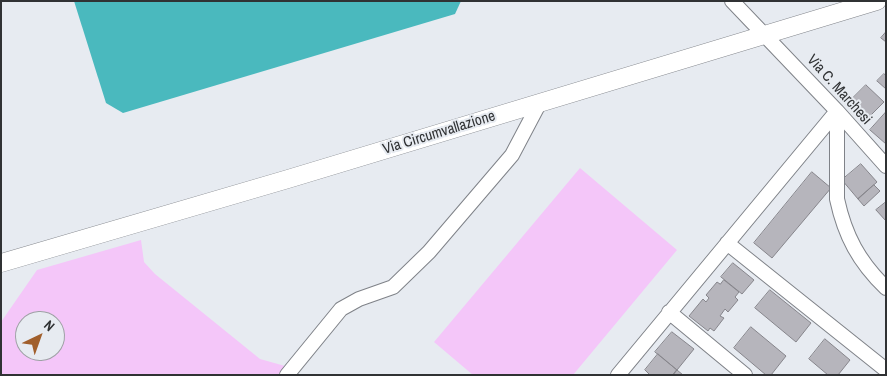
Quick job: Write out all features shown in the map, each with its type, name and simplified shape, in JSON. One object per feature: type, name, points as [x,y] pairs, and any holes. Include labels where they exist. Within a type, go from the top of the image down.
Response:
[{"type":"street","name":"Via C. Marchesi","points":[[732,1],[767,36],[886,166]]},
{"type":"street","name":"Via Circumvallazione","points":[[1,263],[767,36],[877,1]]},
{"type":"street","points":[[287,375],[340,309],[359,299],[393,287],[429,252],[512,155],[540,102]]},
{"type":"street","points":[[618,375],[837,111]]},
{"type":"street","points":[[837,111],[837,199],[840,212],[851,242],[865,267],[886,288]]},
{"type":"street","points":[[727,243],[886,370]]},
{"type":"street","points":[[669,312],[745,375]]},
{"type":"shaded area","points":[[580,168],[677,250],[573,375],[473,375],[434,342]]},
{"type":"shaded area","points":[[141,240],[144,262],[155,274],[260,359],[285,366],[278,375],[1,375],[1,322],[37,270]]},
{"type":"water","points":[[74,1],[461,1],[455,14],[123,113],[106,103]]},
{"type":"building","points":[[886,32],[886,42],[881,38]]},
{"type":"building","points":[[884,74],[886,75],[886,89],[877,81]]},
{"type":"building","points":[[866,85],[884,102],[866,120],[848,103]]},
{"type":"building","points":[[886,112],[886,144],[870,130]]},
{"type":"building","points":[[861,164],[877,182],[858,199],[842,180]]},
{"type":"building","points":[[812,172],[831,188],[772,258],[754,243]]},
{"type":"building","points":[[874,185],[880,191],[864,206],[858,199]]},
{"type":"building","points":[[886,202],[886,221],[876,210]]},
{"type":"building","points":[[733,263],[754,280],[742,294],[721,277]]},
{"type":"building","points":[[724,280],[739,292],[735,297],[738,300],[728,312],[725,309],[720,316],[724,318],[714,331],[710,328],[708,331],[689,316],[703,299],[706,302],[709,298],[706,295],[717,282],[720,284]]},
{"type":"building","points":[[770,290],[811,323],[796,342],[755,308]]},
{"type":"building","points":[[751,327],[786,356],[771,375],[766,375],[734,348]]},
{"type":"building","points":[[672,332],[694,349],[677,370],[655,352]]},
{"type":"building","points":[[825,339],[850,360],[838,375],[828,375],[809,359]]},
{"type":"building","points":[[658,354],[677,370],[673,375],[650,375],[645,370]]},
{"type":"building","points":[[677,370],[683,375],[673,375]]}]
